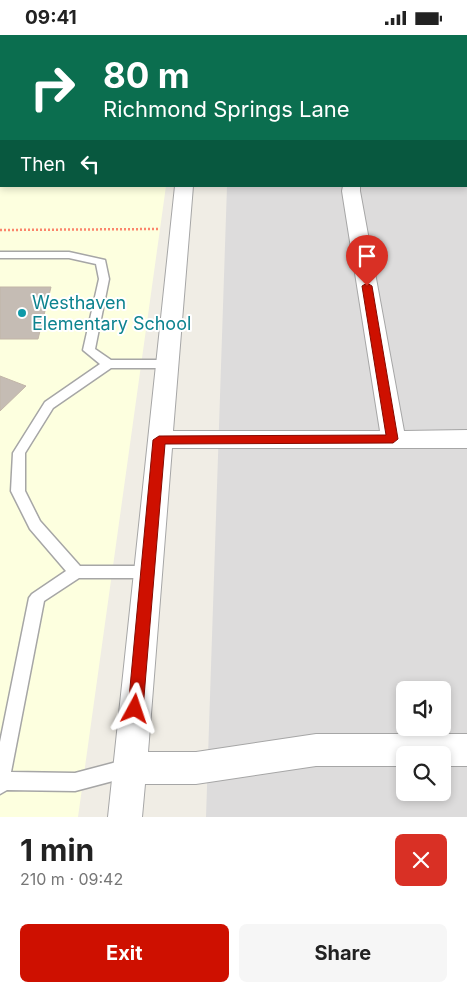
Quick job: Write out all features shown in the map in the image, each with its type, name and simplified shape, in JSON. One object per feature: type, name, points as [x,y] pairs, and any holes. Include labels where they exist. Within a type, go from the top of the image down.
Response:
[{"type":"street","points":[[125,817],[184,187]]},
{"type":"street","points":[[352,187],[393,439]]},
{"type":"street","points":[[159,440],[467,439]]},
{"type":"street","points":[[130,768],[196,768],[316,750],[467,750]]},
{"type":"lane","points":[[0,255],[69,255],[101,262],[104,279],[89,350],[108,365]]},
{"type":"lane","points":[[76,572],[35,525],[18,491],[19,453],[34,427],[50,405],[108,365],[167,364]]},
{"type":"lane","points":[[130,768],[75,782],[0,782],[37,598],[76,572],[147,572]]},
{"type":"path","points":[[0,230],[162,229]]},
{"type":"shaded area","points":[[0,187],[166,187],[78,817],[0,817]]},
{"type":"shaded area","points":[[227,187],[467,187],[467,817],[206,817]]},
{"type":"building","name":"Westhaven Elementary School","points":[[0,287],[51,287],[38,339],[0,339]]},
{"type":"building","name":"Westhaven Elementary School","points":[[0,376],[26,386],[0,411]]},
{"type":"place","name":"Westhaven Elementary School","points":[[22,313]]},
{"type":"route","points":[[135,709],[159,440],[393,439],[367,286]]}]
